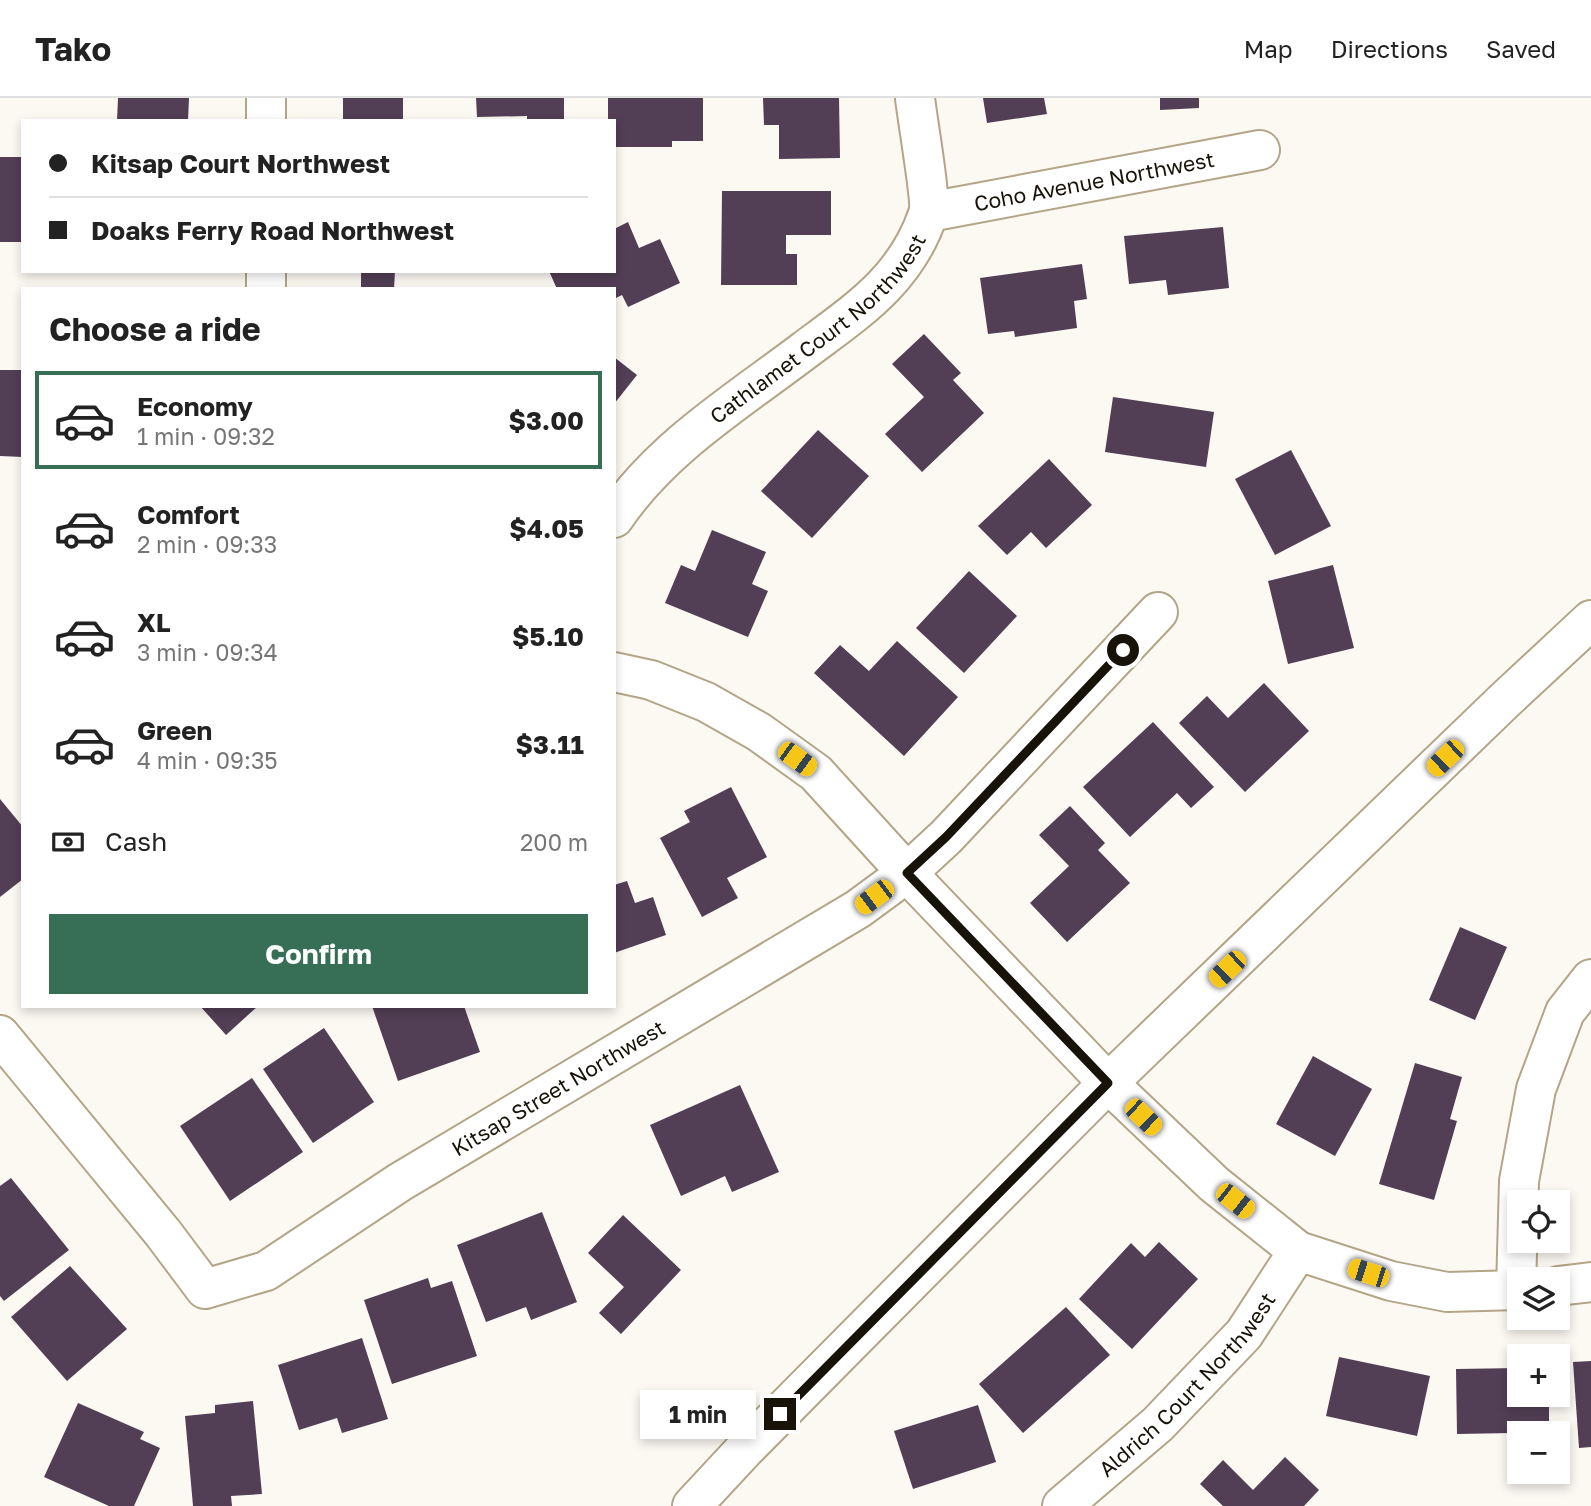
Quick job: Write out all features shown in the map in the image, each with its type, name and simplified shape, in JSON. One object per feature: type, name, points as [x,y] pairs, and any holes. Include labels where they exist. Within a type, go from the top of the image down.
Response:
[{"type":"street","points":[[266,98],[266,119]]},
{"type":"street","name":"Cathlamet Court Northwest","points":[[616,515],[628,497],[677,446],[872,300],[903,264],[929,212],[915,98]]},
{"type":"street","name":"Coho Avenue Northwest","points":[[929,212],[1260,150]]},
{"type":"street","name":"Kitsap Street Northwest","points":[[0,1035],[163,1233],[205,1289],[266,1271],[400,1182],[858,909],[907,873],[946,837],[1158,612]]},
{"type":"street","points":[[692,1506],[744,1450],[1108,1083],[1591,620]]},
{"type":"street","points":[[616,672],[651,681],[706,702],[759,732],[816,773],[907,873],[1108,1083],[1214,1184],[1298,1251],[1391,1281],[1447,1292],[1507,1290]]},
{"type":"street","points":[[1518,1267],[1519,1181],[1536,1089],[1565,1012],[1591,979]]},
{"type":"street","name":"Aldrich Court Northwest","points":[[1062,1506],[1158,1424],[1244,1334],[1298,1251]]},
{"type":"street","points":[[1570,1285],[1591,1282]]},
{"type":"building","points":[[118,98],[189,98],[188,119],[117,119]]},
{"type":"building","points":[[343,98],[403,98],[403,119],[343,119]]},
{"type":"building","points":[[476,98],[564,98],[564,119],[527,119],[527,116],[477,117]]},
{"type":"building","points":[[608,98],[703,98],[703,141],[672,141],[672,147],[616,147],[616,119],[608,119]]},
{"type":"building","points":[[763,98],[839,98],[840,158],[779,159],[779,125],[764,125]]},
{"type":"building","points":[[983,98],[1044,98],[1047,114],[987,123]]},
{"type":"building","points":[[1160,98],[1199,98],[1199,108],[1160,110]]},
{"type":"building","points":[[0,157],[21,157],[21,242],[0,242]]},
{"type":"building","points":[[722,191],[831,191],[831,235],[786,235],[786,254],[797,254],[797,285],[721,285]]},
{"type":"building","points":[[628,222],[639,248],[660,239],[680,283],[628,307],[622,295],[616,298],[616,287],[556,287],[550,273],[616,273],[616,228]]},
{"type":"building","points":[[1223,227],[1229,288],[1168,295],[1166,280],[1129,284],[1124,236]]},
{"type":"building","points":[[1082,264],[1087,299],[1074,301],[1077,328],[1015,337],[1014,331],[988,334],[980,278]]},
{"type":"building","points":[[361,273],[395,273],[394,287],[361,287]]},
{"type":"building","points":[[924,334],[961,373],[953,380],[984,413],[922,472],[885,434],[924,397],[892,364]]},
{"type":"building","points":[[616,359],[637,375],[616,401]]},
{"type":"building","points":[[0,370],[21,370],[21,457],[0,456]]},
{"type":"building","points":[[1113,397],[1214,412],[1206,467],[1105,452]]},
{"type":"building","points":[[818,430],[869,476],[812,538],[761,491]]},
{"type":"building","points":[[1291,450],[1331,526],[1275,555],[1235,479]]},
{"type":"building","points":[[1049,459],[1092,505],[1046,548],[1031,532],[1007,555],[978,526]]},
{"type":"building","points":[[712,530],[766,552],[752,584],[768,591],[748,637],[665,603],[681,565],[695,571]]},
{"type":"building","points":[[1333,565],[1354,648],[1288,664],[1268,581]]},
{"type":"building","points":[[969,571],[1017,616],[964,673],[916,628]]},
{"type":"building","points":[[897,641],[958,697],[904,756],[814,673],[840,645],[869,671]]},
{"type":"building","points":[[1264,683],[1309,731],[1245,792],[1179,723],[1207,696],[1228,718]]},
{"type":"building","points":[[1153,722],[1214,787],[1191,808],[1177,793],[1130,837],[1083,787]]},
{"type":"building","points":[[731,787],[767,857],[727,878],[738,898],[702,917],[660,838],[690,822],[684,811]]},
{"type":"building","points":[[0,799],[21,825],[21,881],[0,897]]},
{"type":"building","points":[[1070,806],[1105,843],[1098,850],[1130,883],[1067,942],[1030,903],[1069,866],[1039,835]]},
{"type":"building","points":[[627,881],[635,903],[653,897],[666,935],[616,952],[616,884]]},
{"type":"building","points":[[1460,927],[1507,947],[1475,1020],[1429,1000]]},
{"type":"building","points":[[202,1008],[256,1008],[226,1035]]},
{"type":"building","points":[[373,1008],[465,1008],[480,1052],[398,1081]]},
{"type":"building","points":[[324,1028],[374,1102],[313,1143],[263,1069]]},
{"type":"building","points":[[1313,1056],[1372,1089],[1335,1156],[1276,1124]]},
{"type":"building","points":[[1415,1063],[1462,1077],[1450,1119],[1457,1121],[1434,1200],[1379,1184]]},
{"type":"building","points":[[252,1078],[303,1152],[230,1201],[180,1126]]},
{"type":"building","points":[[740,1085],[779,1172],[732,1192],[725,1176],[681,1196],[650,1125]]},
{"type":"building","points":[[11,1178],[69,1250],[4,1301],[0,1296],[0,1186]]},
{"type":"building","points":[[542,1212],[577,1302],[531,1320],[526,1307],[486,1322],[457,1245]]},
{"type":"building","points":[[623,1215],[681,1270],[621,1334],[599,1313],[624,1287],[588,1253]]},
{"type":"building","points":[[1159,1242],[1198,1279],[1132,1349],[1079,1299],[1131,1243],[1145,1257]]},
{"type":"building","points":[[70,1266],[127,1329],[67,1381],[11,1317]]},
{"type":"building","points":[[428,1278],[431,1288],[452,1281],[477,1356],[392,1384],[364,1300]]},
{"type":"building","points":[[1066,1307],[1110,1355],[1023,1433],[979,1384]]},
{"type":"building","points":[[362,1338],[388,1419],[342,1433],[337,1418],[299,1430],[278,1365]]},
{"type":"building","points":[[1339,1357],[1430,1376],[1417,1436],[1326,1416]]},
{"type":"building","points":[[1591,1361],[1591,1447],[1579,1448],[1573,1362]]},
{"type":"building","points":[[1507,1368],[1507,1407],[1549,1407],[1549,1421],[1507,1421],[1507,1433],[1457,1434],[1456,1369]]},
{"type":"building","points":[[253,1401],[262,1494],[231,1496],[232,1506],[193,1506],[185,1416],[215,1413],[215,1405]]},
{"type":"building","points":[[78,1403],[144,1432],[140,1439],[160,1448],[134,1506],[109,1506],[44,1477]]},
{"type":"building","points":[[978,1405],[996,1462],[913,1489],[894,1431]]},
{"type":"building","points":[[1285,1457],[1319,1490],[1304,1506],[1223,1506],[1200,1484],[1223,1460],[1253,1490]]},
{"type":"route","points":[[780,1414],[1108,1083],[907,873],[946,837],[1123,650]]}]
